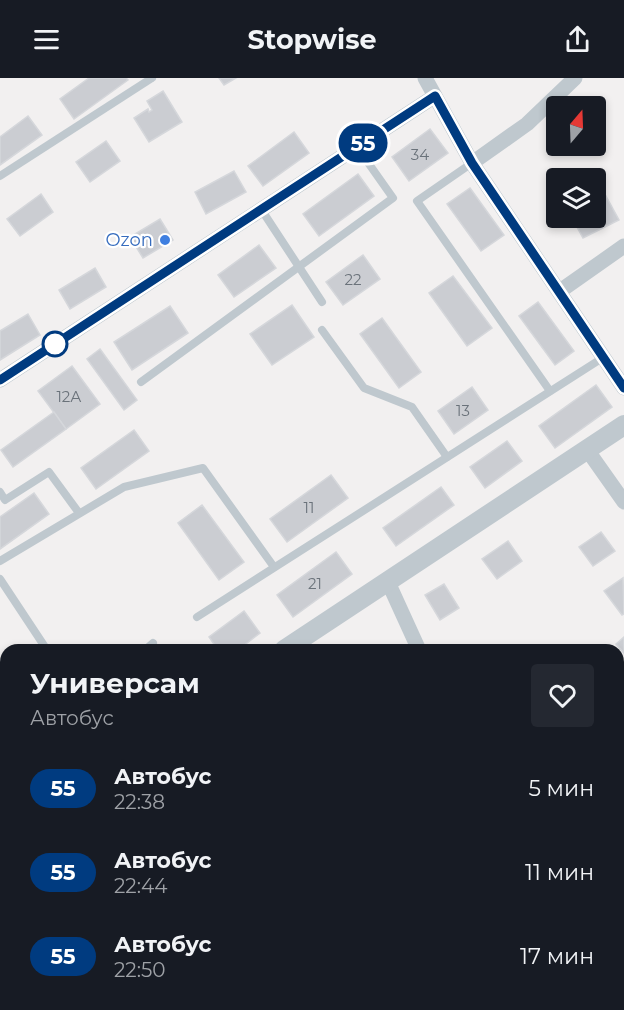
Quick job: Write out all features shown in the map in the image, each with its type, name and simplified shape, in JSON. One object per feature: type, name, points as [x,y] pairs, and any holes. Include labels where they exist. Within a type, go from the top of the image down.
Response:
[{"type":"street","points":[[425,78],[472,163],[624,388]]},
{"type":"street","points":[[472,163],[527,124],[575,78]]},
{"type":"street","points":[[0,380],[435,96]]},
{"type":"street","points":[[560,291],[624,246]]},
{"type":"street","points":[[293,644],[588,451],[624,425]]},
{"type":"street","points":[[588,451],[624,502]]},
{"type":"street","points":[[388,582],[416,644]]},
{"type":"lane","points":[[0,176],[152,78]]},
{"type":"lane","points":[[141,382],[393,198],[357,147]]},
{"type":"lane","points":[[472,163],[417,201],[550,391]]},
{"type":"lane","points":[[261,209],[322,302]]},
{"type":"lane","points":[[322,330],[364,388],[412,407],[447,457]]},
{"type":"lane","points":[[197,617],[604,357]]},
{"type":"lane","points":[[0,561],[123,487],[203,468],[274,567]]},
{"type":"lane","points":[[0,492],[5,500],[49,472],[79,513]]},
{"type":"lane","points":[[0,579],[43,644]]},
{"type":"building","points":[[89,78],[126,78],[128,80],[74,119],[60,99]]},
{"type":"building","points":[[219,78],[236,78],[224,85]]},
{"type":"building","points":[[163,91],[182,122],[149,142],[134,118],[148,109],[149,112],[152,110],[147,101]]},
{"type":"building","points":[[28,116],[42,135],[0,165],[0,137]]},
{"type":"building","points":[[430,129],[448,153],[409,181],[392,157]]},
{"type":"building","points":[[294,132],[309,153],[263,186],[248,166]]},
{"type":"building","points":[[106,141],[120,161],[90,182],[76,162]]},
{"type":"building","points":[[234,171],[246,192],[206,214],[195,192]]},
{"type":"building","points":[[358,174],[374,196],[319,236],[303,214]]},
{"type":"building","points":[[470,188],[504,235],[481,251],[447,204]]},
{"type":"building","points":[[41,194],[53,212],[20,236],[7,219]]},
{"type":"building","points":[[606,196],[619,220],[606,226]]},
{"type":"building","points":[[160,219],[173,240],[143,258],[130,237]]},
{"type":"building","points":[[578,228],[603,228],[583,238]]},
{"type":"building","points":[[259,245],[276,268],[234,297],[218,275]]},
{"type":"building","points":[[363,255],[380,279],[343,305],[326,282]]},
{"type":"building","points":[[95,268],[106,287],[70,309],[59,290]]},
{"type":"building","points":[[453,276],[492,328],[467,346],[429,293]]},
{"type":"building","points":[[538,302],[574,351],[555,365],[519,316]]},
{"type":"building","points":[[292,305],[314,337],[272,365],[250,334]]},
{"type":"building","points":[[170,306],[188,333],[132,370],[114,342]]},
{"type":"building","points":[[28,314],[40,335],[0,360],[0,331]]},
{"type":"building","points":[[382,318],[421,372],[399,388],[360,334]]},
{"type":"building","points":[[100,349],[137,400],[124,410],[87,359]]},
{"type":"building","points":[[72,366],[100,404],[66,429],[38,391]]},
{"type":"building","points":[[596,385],[612,407],[555,448],[539,426]]},
{"type":"building","points":[[472,387],[488,410],[454,434],[438,411]]},
{"type":"building","points":[[54,412],[66,429],[13,467],[1,450]]},
{"type":"building","points":[[134,430],[149,451],[96,489],[81,468]]},
{"type":"building","points":[[507,441],[522,461],[485,488],[470,467]]},
{"type":"building","points":[[331,475],[348,498],[287,542],[270,519]]},
{"type":"building","points":[[441,487],[454,505],[396,546],[383,528]]},
{"type":"building","points":[[34,493],[49,514],[0,549],[0,517]]},
{"type":"building","points":[[202,505],[244,562],[219,580],[178,523]]},
{"type":"building","points":[[601,532],[615,551],[593,566],[579,547]]},
{"type":"building","points":[[508,541],[522,561],[497,579],[482,559]]},
{"type":"building","points":[[336,552],[352,574],[293,617],[277,595]]},
{"type":"building","points":[[623,578],[624,614],[622,615],[604,591]]},
{"type":"building","points":[[444,584],[459,608],[440,620],[425,595]]},
{"type":"building","points":[[244,611],[260,633],[246,644],[214,644],[209,637]]},
{"type":"building","points":[[624,637],[624,644],[616,644]]},
{"type":"bus line","name":"55","points":[[0,380],[435,96],[472,163],[624,388]]},
{"type":"place","name":"Ozon","points":[[165,240]]}]
